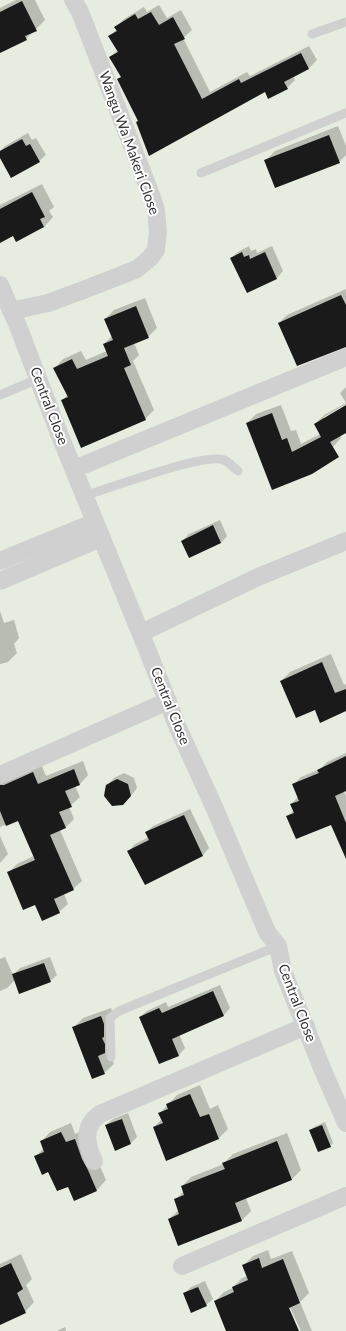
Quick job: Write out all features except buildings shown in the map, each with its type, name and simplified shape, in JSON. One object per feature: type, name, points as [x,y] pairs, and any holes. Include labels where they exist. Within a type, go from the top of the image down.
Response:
[{"type":"street","name":"Wangu Wa Makeri Close","points":[[11,311],[48,303],[137,269],[150,258],[156,250],[158,242],[158,222],[150,192],[80,12],[73,0]]},
{"type":"street","name":"Central Close","points":[[0,285],[178,728],[215,809],[267,932],[278,946],[283,971],[346,1123]]},
{"type":"street","points":[[74,469],[346,357]]},
{"type":"street","points":[[0,561],[98,530]]},
{"type":"street","points":[[0,581],[98,530]]},
{"type":"street","points":[[141,633],[258,577],[346,541]]},
{"type":"street","points":[[0,776],[168,702]]},
{"type":"street","points":[[94,1161],[88,1148],[87,1137],[92,1120],[100,1114],[306,1026]]},
{"type":"street","points":[[182,1266],[346,1196]]},
{"type":"lane","points":[[312,34],[346,22]]},
{"type":"lane","points":[[201,173],[346,113]]},
{"type":"lane","points":[[0,395],[38,379]]},
{"type":"lane","points":[[84,496],[178,465],[210,458],[223,460],[238,471]]},
{"type":"lane","points":[[112,1057],[110,1018],[119,1011],[278,946]]},
{"type":"shaded area","points":[[0,0],[346,0],[346,1331],[0,1331]]}]
